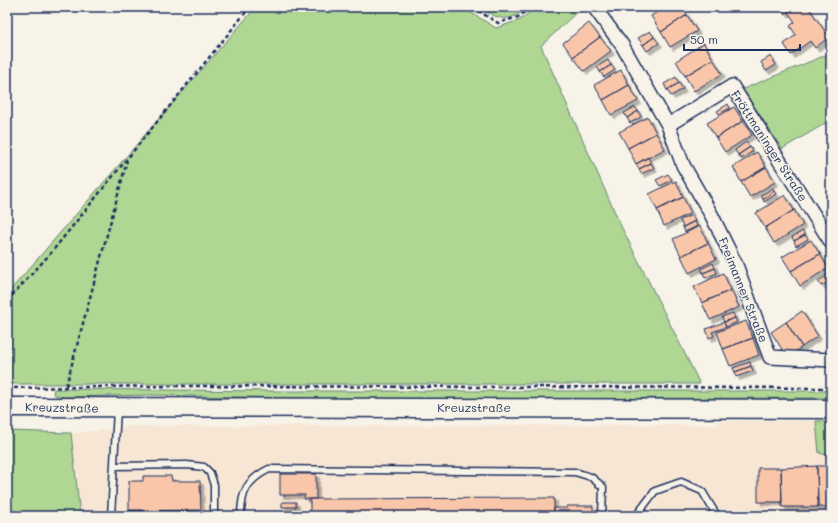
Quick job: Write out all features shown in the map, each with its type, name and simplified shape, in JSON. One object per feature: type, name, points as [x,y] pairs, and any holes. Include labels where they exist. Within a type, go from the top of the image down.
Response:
[{"type":"main road","name":"Kreuzstraße","points":[[7,407],[831,409]]},
{"type":"street","points":[[594,7],[622,45],[668,125]]},
{"type":"street","name":"Fröttmaninger Straße","points":[[668,125],[732,86],[831,242]]},
{"type":"street","name":"Freimanner Straße","points":[[668,125],[683,165],[712,216],[736,265],[770,358],[831,360]]},
{"type":"lane","name":"Kreuzstraße","points":[[111,516],[117,408]]},
{"type":"lane","points":[[114,466],[187,465],[204,467],[210,473],[214,485],[214,516]]},
{"type":"lane","points":[[241,516],[244,490],[256,476],[269,469],[575,472],[591,477],[603,488],[602,516]]},
{"type":"lane","points":[[636,516],[655,491],[681,482],[702,491],[717,516]]},
{"type":"path","points":[[7,301],[50,254],[250,7]]},
{"type":"path","points":[[472,7],[498,23],[518,17],[531,7]]},
{"type":"path","points":[[66,386],[128,159]]},
{"type":"path","points":[[7,388],[66,386],[831,388]]},
{"type":"shaded area","points":[[717,421],[831,421],[831,516],[80,516],[71,433],[122,428],[127,426],[718,425]]},
{"type":"green space","points":[[256,7],[462,7],[496,28],[520,20],[536,7],[582,7],[541,46],[621,226],[700,384],[7,384],[7,294]]},
{"type":"green space","points":[[478,7],[527,7],[514,16],[503,18],[491,15]]},
{"type":"green space","points":[[831,53],[831,120],[782,149],[743,89]]},
{"type":"green space","points":[[54,389],[279,391],[831,391],[831,398],[338,399],[149,395],[64,397],[55,395],[53,393]]},
{"type":"green space","points":[[816,421],[831,421],[831,456],[819,453]]},
{"type":"green space","points":[[9,431],[71,433],[80,516],[7,516],[7,434]]},
{"type":"building","points":[[665,7],[682,7],[687,15],[661,32],[651,16]]},
{"type":"building","points":[[780,7],[795,7],[785,14]]},
{"type":"building","points":[[795,7],[808,7],[829,37],[815,48],[810,41],[791,55],[784,44],[796,35],[790,26],[795,22],[788,12]]},
{"type":"building","points":[[687,15],[697,31],[670,47],[661,32]]},
{"type":"building","points":[[589,23],[600,37],[573,57],[563,43]]},
{"type":"building","points":[[650,31],[654,37],[643,45],[638,38]]},
{"type":"building","points":[[600,37],[611,51],[584,71],[573,57]]},
{"type":"building","points":[[654,37],[659,43],[647,51],[643,45]]},
{"type":"building","points":[[704,43],[713,59],[685,76],[676,61]]},
{"type":"building","points":[[771,56],[776,65],[766,71],[761,62]]},
{"type":"building","points":[[713,59],[722,74],[694,91],[685,76]]},
{"type":"building","points":[[608,60],[611,65],[600,72],[597,67]]},
{"type":"building","points":[[611,65],[615,70],[604,77],[600,72]]},
{"type":"building","points":[[621,70],[629,85],[603,100],[594,85]]},
{"type":"building","points":[[676,77],[679,83],[667,90],[664,84]]},
{"type":"building","points":[[679,83],[683,89],[671,96],[667,90]]},
{"type":"building","points":[[629,85],[638,101],[611,115],[603,100]]},
{"type":"building","points":[[728,104],[730,108],[719,114],[717,111]]},
{"type":"building","points":[[635,107],[638,111],[627,118],[624,113]]},
{"type":"building","points":[[734,107],[743,121],[716,138],[707,123]]},
{"type":"building","points":[[638,111],[641,117],[630,123],[627,118]]},
{"type":"building","points":[[648,117],[656,133],[628,148],[619,132]]},
{"type":"building","points":[[743,121],[752,135],[725,152],[716,138]]},
{"type":"building","points":[[656,133],[665,149],[636,164],[628,148]]},
{"type":"building","points":[[746,142],[750,147],[738,155],[735,150]]},
{"type":"building","points":[[750,147],[753,151],[741,159],[738,155]]},
{"type":"building","points":[[757,152],[766,167],[741,182],[733,167]]},
{"type":"building","points":[[648,157],[651,163],[639,169],[636,164]]},
{"type":"building","points":[[651,163],[654,168],[641,174],[639,169]]},
{"type":"building","points":[[766,167],[775,182],[750,197],[741,182]]},
{"type":"building","points":[[668,174],[672,180],[660,186],[656,180]]},
{"type":"building","points":[[676,181],[683,197],[657,210],[649,194]]},
{"type":"building","points":[[773,188],[774,191],[763,199],[760,196]]},
{"type":"building","points":[[774,191],[776,194],[764,202],[763,199]]},
{"type":"building","points":[[785,195],[794,210],[765,228],[756,213]]},
{"type":"building","points":[[683,197],[691,213],[664,226],[657,210]]},
{"type":"building","points":[[794,210],[803,225],[774,243],[765,228]]},
{"type":"building","points":[[692,215],[695,221],[683,227],[680,220]]},
{"type":"building","points":[[695,221],[697,226],[685,232],[683,227]]},
{"type":"building","points":[[700,226],[708,243],[681,256],[673,239]]},
{"type":"building","points":[[803,231],[805,235],[794,241],[792,237]]},
{"type":"building","points":[[805,235],[808,239],[796,246],[794,241]]},
{"type":"building","points":[[811,240],[820,254],[791,271],[782,257]]},
{"type":"building","points":[[708,243],[716,259],[689,273],[681,256]]},
{"type":"building","points":[[820,254],[828,268],[800,286],[791,271]]},
{"type":"building","points":[[713,263],[715,268],[703,273],[701,269]]},
{"type":"building","points":[[715,268],[717,273],[705,278],[703,273]]},
{"type":"building","points":[[723,273],[731,290],[702,303],[694,287]]},
{"type":"building","points":[[831,273],[831,281],[821,286],[818,281]]},
{"type":"building","points":[[731,290],[739,307],[710,320],[702,303]]},
{"type":"building","points":[[802,311],[818,336],[802,347],[786,322]]},
{"type":"building","points":[[733,313],[735,318],[724,322],[722,317]]},
{"type":"building","points":[[735,318],[737,322],[726,327],[724,322]]},
{"type":"building","points":[[746,321],[753,338],[723,349],[717,332]]},
{"type":"building","points":[[724,322],[726,327],[712,332],[714,336],[709,338],[706,329]]},
{"type":"building","points":[[786,322],[802,347],[787,357],[771,332]]},
{"type":"building","points":[[831,327],[831,341],[825,331]]},
{"type":"building","points":[[753,338],[759,355],[730,366],[723,349]]},
{"type":"building","points":[[750,362],[751,366],[735,372],[733,368]]},
{"type":"building","points":[[751,366],[753,371],[736,377],[735,372]]},
{"type":"building","points":[[817,466],[818,507],[782,507],[781,468]]},
{"type":"building","points":[[817,466],[831,466],[831,507],[818,507]]},
{"type":"building","points":[[758,468],[781,468],[782,502],[758,502]]},
{"type":"building","points":[[280,474],[316,474],[316,499],[304,499],[305,495],[280,495]]},
{"type":"building","points":[[143,476],[171,476],[172,481],[200,481],[201,510],[129,511],[129,481],[143,481]]},
{"type":"building","points":[[554,498],[554,516],[310,516],[310,499]]},
{"type":"building","points":[[282,502],[296,502],[296,507],[282,507]]},
{"type":"building","points":[[567,506],[593,506],[593,516],[554,516],[554,508],[567,508]]},
{"type":"building","points":[[130,510],[142,510],[142,516],[131,516]]}]
